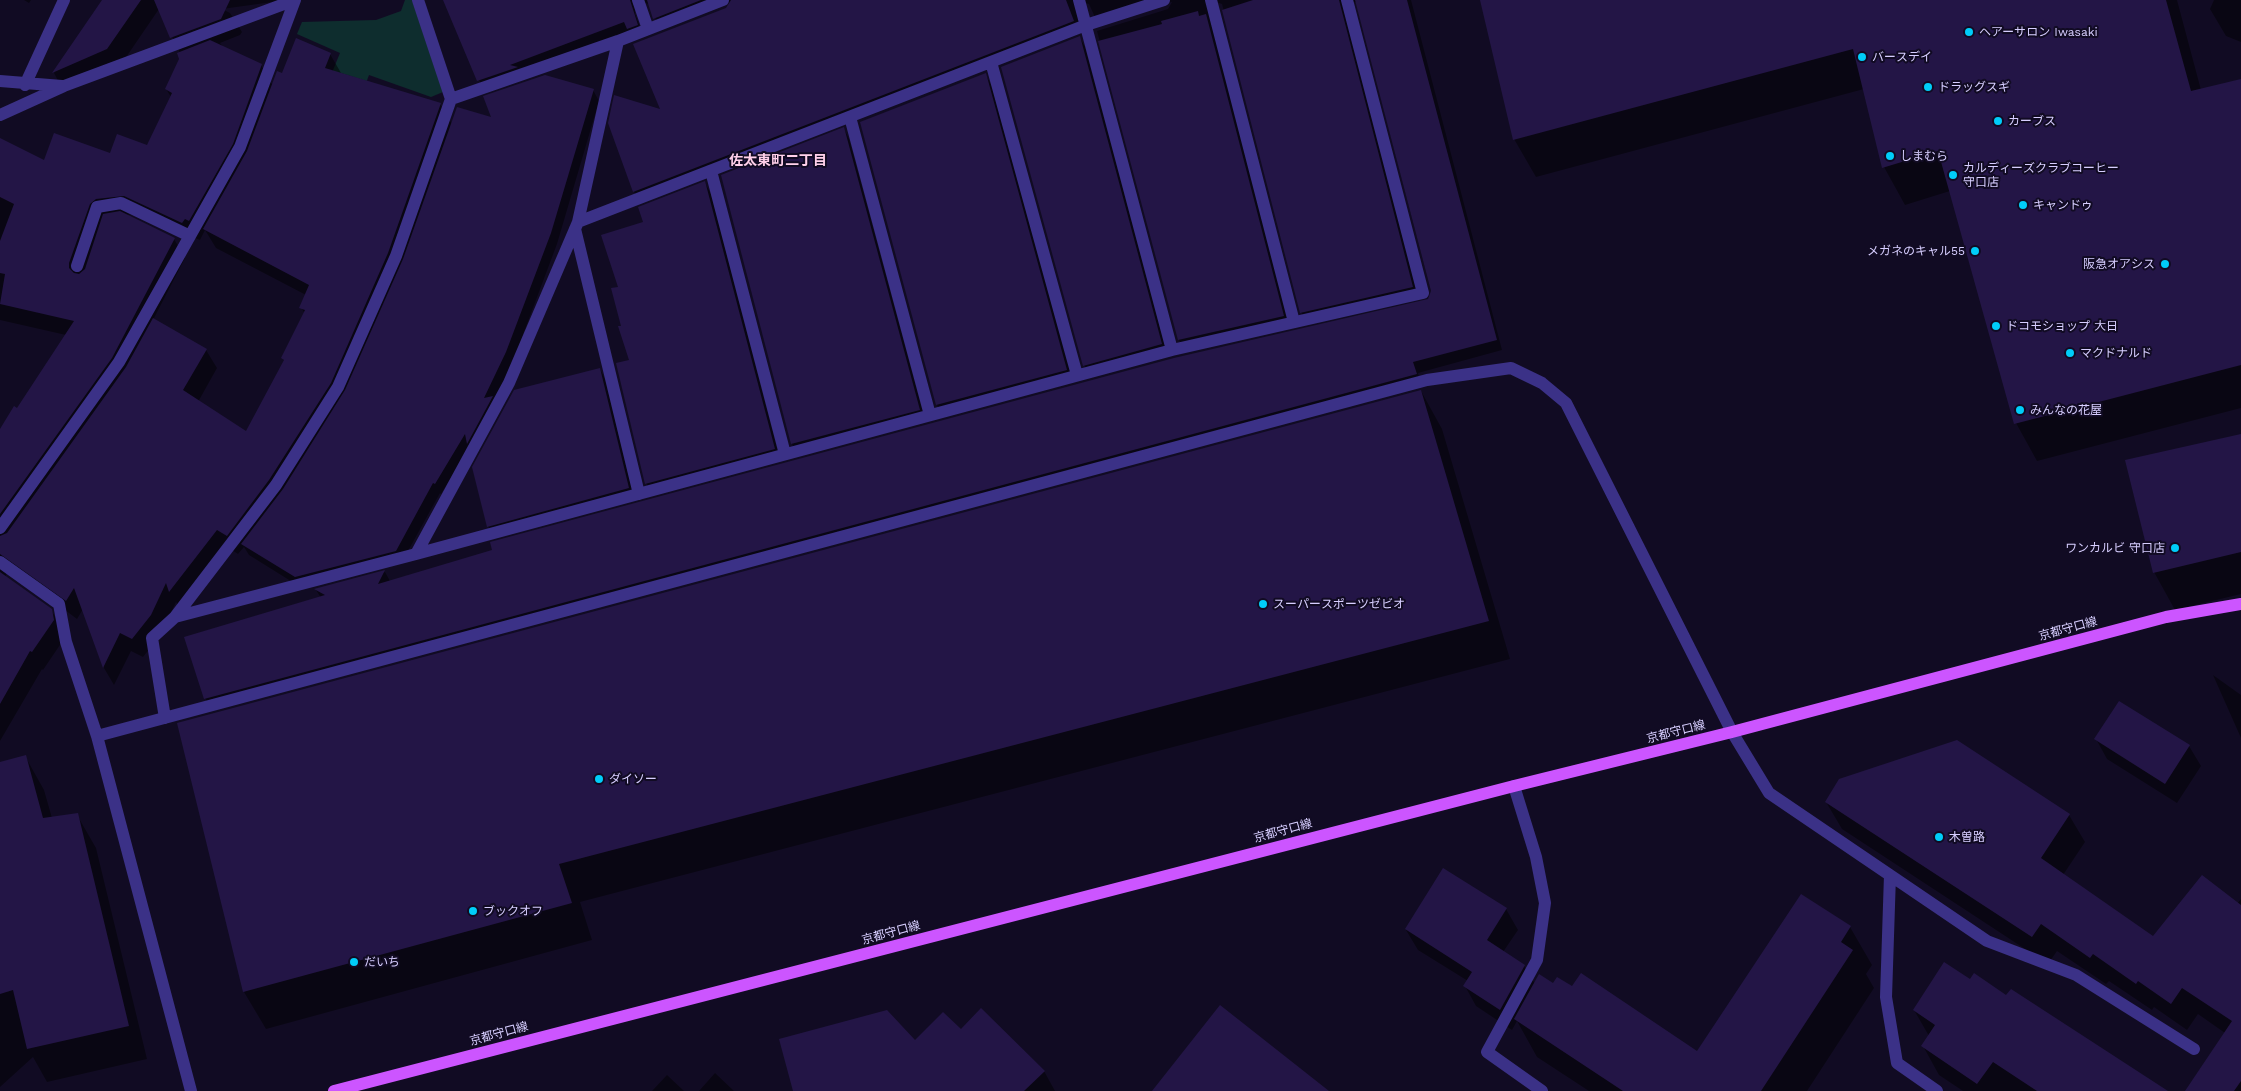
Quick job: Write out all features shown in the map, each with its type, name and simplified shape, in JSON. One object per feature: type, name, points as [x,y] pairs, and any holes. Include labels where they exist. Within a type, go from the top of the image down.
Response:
[{"type":"main road","name":"京都守口線","points":[[334,1091],[1514,786],[1732,732],[2166,617],[2241,604]]},
{"type":"street","points":[[25,85],[64,0]]},
{"type":"street","points":[[0,115],[64,86],[295,0]]},
{"type":"street","points":[[0,528],[119,362],[240,147],[295,0]]},
{"type":"street","points":[[165,718],[152,638],[175,617],[276,485],[338,387],[396,256],[451,99],[418,0]]},
{"type":"street","points":[[638,0],[648,29]]},
{"type":"street","points":[[451,99],[618,41],[723,0]]},
{"type":"street","points":[[1079,0],[1172,350]]},
{"type":"street","points":[[576,226],[710,171],[1086,25],[1164,0]]},
{"type":"street","points":[[1211,0],[1294,322]]},
{"type":"street","points":[[175,617],[1172,350],[1423,293],[1347,0]]},
{"type":"street","points":[[416,554],[510,383],[576,226],[618,41]]},
{"type":"street","points":[[990,62],[1077,375]]},
{"type":"street","points":[[0,81],[25,85],[64,86]]},
{"type":"street","points":[[850,117],[930,415]]},
{"type":"street","points":[[710,171],[785,454]]},
{"type":"street","points":[[77,266],[97,207],[121,203],[190,236]]},
{"type":"street","points":[[576,226],[639,494]]},
{"type":"street","points":[[98,736],[1427,380],[1511,368],[1542,383],[1566,403],[1732,732],[1769,793],[1987,941],[2076,975],[2194,1049]]},
{"type":"street","points":[[0,562],[59,604],[66,642],[98,736],[191,1091]]},
{"type":"street","points":[[1514,786],[1536,857],[1545,903],[1537,960],[1487,1052],[1542,1091]]},
{"type":"street","points":[[1890,876],[1886,997],[1897,1063],[1937,1091]]},
{"type":"green space","points":[[405,0],[412,0],[443,92],[431,97],[369,75],[354,115],[320,102],[340,53],[297,34],[302,22],[376,20],[401,11]]},
{"type":"building","points":[[102,0],[141,0],[107,49],[52,73]]},
{"type":"building","points":[[154,0],[230,0],[221,19],[170,38]]},
{"type":"building","points":[[443,0],[630,0],[638,25],[627,29],[624,22],[510,65],[518,67],[477,81]]},
{"type":"building","points":[[647,0],[701,0],[653,19]]},
{"type":"building","points":[[731,0],[1066,0],[1074,21],[633,192],[608,123],[614,95],[660,109],[633,44],[726,8]]},
{"type":"building","points":[[1253,0],[1339,0],[1413,287],[1300,313],[1222,10]]},
{"type":"building","points":[[1355,0],[1407,0],[1497,340],[1413,362],[1417,374],[204,699],[184,637],[325,595],[314,589],[385,570],[378,584],[492,550],[490,542],[1174,358],[1428,299],[1431,291]]},
{"type":"building","points":[[1480,0],[2166,0],[2191,91],[2241,79],[2241,365],[2014,424],[1938,151],[1882,168],[1853,49],[1513,140]]},
{"type":"building","points":[[1198,11],[1199,16],[1206,14],[1284,316],[1178,340],[1098,41],[1162,24],[1161,21]]},
{"type":"building","points":[[1080,36],[1162,344],[1083,366],[1001,67]]},
{"type":"building","points":[[296,38],[331,53],[325,68],[441,103],[388,253],[331,383],[269,480],[227,536],[217,530],[169,592],[166,583],[151,615],[132,639],[120,633],[103,668],[74,588],[66,601],[0,554],[0,536],[7,533],[126,367],[153,318],[207,349],[183,390],[246,431],[284,360],[281,358],[305,310],[299,308],[309,285],[203,229],[247,151],[277,71],[282,73]]},
{"type":"building","points":[[210,40],[262,64],[233,144],[189,221],[185,219],[182,223],[124,196],[96,199],[90,204],[69,263],[69,268],[74,273],[79,274],[85,269],[103,214],[120,211],[175,238],[112,358],[0,514],[0,429],[14,406],[17,408],[74,321],[0,304],[5,274],[0,273],[0,241],[14,204],[0,197],[0,138],[44,160],[54,133],[110,153],[117,134],[147,145],[172,93],[165,89],[179,59],[177,53]]},
{"type":"building","points":[[986,73],[1067,370],[936,405],[860,122]]},
{"type":"building","points":[[545,75],[594,89],[551,233],[506,352],[484,398],[493,396],[467,444],[465,434],[435,484],[433,483],[396,551],[295,577],[241,544],[283,489],[345,390],[403,259],[457,107],[491,117],[483,96]]},
{"type":"building","points":[[844,127],[920,410],[791,444],[721,175]]},
{"type":"building","points":[[705,181],[775,449],[645,484],[616,363],[629,360],[618,326],[621,326],[611,288],[618,287],[601,235],[643,222],[638,207]]},
{"type":"building","points":[[600,368],[629,488],[487,527],[472,467],[514,390]]},
{"type":"building","points":[[1421,390],[1489,621],[559,864],[572,903],[243,992],[177,723]]},
{"type":"building","points":[[2241,434],[2241,552],[2153,573],[2125,460]]},
{"type":"building","points":[[0,572],[52,609],[54,620],[32,652],[30,651],[0,704]]},
{"type":"building","points":[[2119,701],[2190,745],[2165,784],[2094,739]]},
{"type":"building","points":[[1957,740],[2070,814],[2041,858],[2153,936],[2202,875],[2241,905],[2241,1081],[2234,1091],[2185,1091],[2232,1021],[2182,988],[2171,1004],[2138,981],[2136,984],[2093,954],[2090,958],[2041,924],[2032,937],[1825,802],[1839,779]]},
{"type":"building","points":[[26,755],[43,818],[78,813],[129,1026],[27,1049],[13,990],[0,994],[0,762]]},
{"type":"building","points":[[1443,868],[1507,908],[1487,940],[1525,965],[1500,1010],[1463,986],[1472,972],[1405,929]]},
{"type":"building","points":[[1801,894],[1851,926],[1841,942],[1853,950],[1761,1091],[1623,1091],[1514,1019],[1539,974],[1553,983],[1557,977],[1572,986],[1581,973],[1697,1051]]},
{"type":"building","points":[[1944,962],[1970,979],[1974,973],[2006,995],[2011,989],[2168,1091],[2037,1091],[1993,1062],[1977,1084],[1921,1046],[1935,1025],[1913,1010]]},
{"type":"building","points":[[1220,1005],[1329,1091],[1152,1091]]},
{"type":"building","points":[[981,1008],[1045,1071],[1024,1091],[793,1091],[779,1039],[887,1010],[915,1040],[943,1012],[961,1029]]},
{"type":"place","name":"ヘアーサロン Iwasaki","points":[[1969,32]]},
{"type":"place","name":"バースデイ","points":[[1862,57]]},
{"type":"place","name":"ドラッグスギ","points":[[1928,87]]},
{"type":"place","name":"カーブス","points":[[1998,121]]},
{"type":"place","name":"しまむら","points":[[1890,156]]},
{"type":"place","name":"カルディーズクラブコーヒー 守口店","points":[[1953,175]]},
{"type":"place","name":"キャンドゥ","points":[[2023,205]]},
{"type":"place","name":"メガネのキャル55","points":[[1975,251]]},
{"type":"place","name":"阪急オアシス","points":[[2165,264]]},
{"type":"place","name":"ドコモショップ 大日","points":[[1996,326]]},
{"type":"place","name":"マクドナルド","points":[[2070,353]]},
{"type":"place","name":"みんなの花屋","points":[[2020,410]]},
{"type":"place","name":"ワンカルビ 守口店","points":[[2175,548]]},
{"type":"place","name":"スーパースポーツゼビオ","points":[[1263,604]]},
{"type":"place","name":"ダイソー","points":[[599,779]]},
{"type":"place","name":"木曽路","points":[[1939,837]]},
{"type":"place","name":"ブックオフ","points":[[473,911]]},
{"type":"place","name":"だいち","points":[[354,962]]},
{"type":"district","name":"佐太東町二丁目","points":[[778,161]]}]
